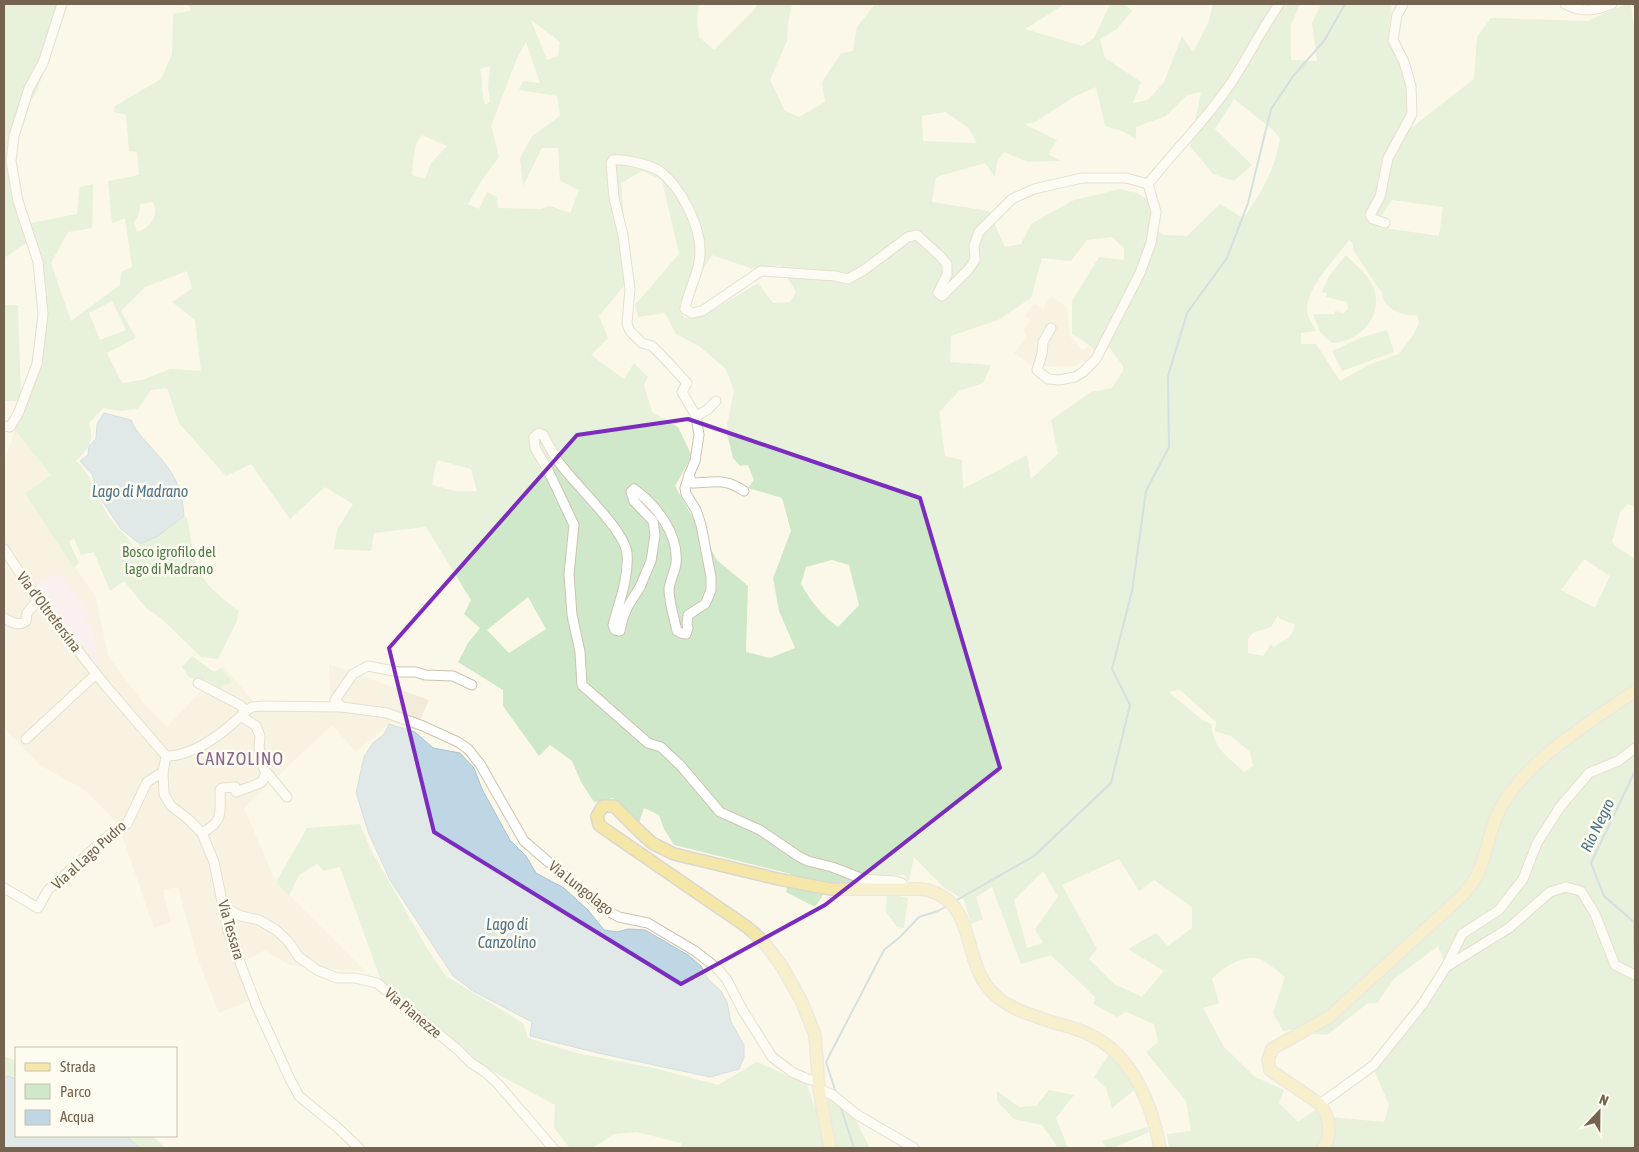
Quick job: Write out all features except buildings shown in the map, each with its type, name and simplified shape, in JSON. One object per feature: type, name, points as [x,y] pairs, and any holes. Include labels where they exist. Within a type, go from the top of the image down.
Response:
[{"type":"main road","points":[[1323,1148],[1328,1139],[1327,1116],[1320,1104],[1270,1070],[1268,1060],[1272,1050],[1329,1017],[1464,894],[1477,877],[1490,832],[1500,808],[1517,784],[1539,760],[1635,691]]},
{"type":"main road","points":[[830,1148],[818,1084],[815,1035],[802,1000],[781,965],[763,941],[747,926],[603,828],[597,820],[603,806],[614,806],[652,843],[674,854],[778,879],[830,889],[902,888],[934,891],[952,903],[959,912],[977,968],[985,983],[994,994],[1016,1010],[1092,1035],[1114,1050],[1131,1069],[1157,1130],[1160,1148]]},
{"type":"street","points":[[4,426],[10,427],[18,414],[37,364],[43,314],[38,262],[18,201],[11,161],[14,136],[29,88],[43,63],[62,4]]},
{"type":"street","points":[[1148,184],[1185,142],[1231,83],[1279,4]]},
{"type":"street","points":[[1386,224],[1373,219],[1370,215],[1380,198],[1388,158],[1412,114],[1411,86],[1404,62],[1393,40],[1397,16],[1403,4]]},
{"type":"street","points":[[1564,4],[1574,9],[1589,11],[1612,4]]},
{"type":"street","points":[[902,888],[902,883],[863,879],[832,867],[808,861],[760,830],[720,812],[681,766],[661,747],[648,743],[582,685],[580,652],[572,615],[569,574],[574,525],[548,470],[535,448],[534,437],[539,433],[543,435],[559,462],[620,535],[627,551],[627,570],[613,625],[614,629],[617,631],[621,629],[626,612],[651,561],[655,534],[653,521],[631,496],[631,492],[634,489],[655,509],[666,523],[674,545],[676,562],[669,590],[677,631],[681,634],[686,634],[688,615],[705,604],[711,590],[711,577],[701,525],[685,488],[688,475],[695,461],[699,439],[696,416],[682,392],[687,383],[652,346],[642,342],[630,331],[627,324],[630,289],[610,166],[613,160],[622,160],[662,172],[687,204],[698,236],[700,251],[698,265],[685,310],[692,313],[702,311],[761,272],[835,276],[848,279],[864,270],[908,237],[917,236],[947,264],[947,276],[938,294],[942,296],[963,276],[975,260],[974,246],[979,232],[1012,199],[1034,189],[1082,178],[1126,178],[1148,184]]},
{"type":"street","points":[[1051,328],[1043,342],[1042,354],[1037,370],[1053,381],[1075,377],[1090,366],[1100,352],[1140,273],[1151,243],[1156,212],[1148,184]]},
{"type":"street","points":[[696,416],[716,401]]},
{"type":"street","points":[[688,475],[692,483],[721,481],[735,484],[744,491]]},
{"type":"street","name":"Via d'Oltrefersina","points":[[4,549],[38,600],[96,674],[166,756]]},
{"type":"street","points":[[4,618],[18,625],[21,624],[26,621],[27,613],[38,600]]},
{"type":"street","points":[[339,704],[353,674],[368,666],[453,676],[472,685]]},
{"type":"street","points":[[26,739],[96,674]]},
{"type":"street","points":[[198,683],[240,705],[243,713],[256,726],[260,736],[259,747],[266,773],[287,797]]},
{"type":"street","name":"Via Lungolago","points":[[243,713],[252,707],[339,704],[401,717],[439,733],[463,746],[480,764],[524,841],[602,908],[619,918],[648,923],[695,951],[718,968],[772,1057],[792,1072],[818,1084],[856,1114],[914,1148]]},
{"type":"street","points":[[166,756],[197,749],[243,713]]},
{"type":"street","points":[[1320,1104],[1374,1065],[1422,1005],[1446,967],[1462,934],[1499,910],[1523,879],[1537,843],[1560,807],[1588,773],[1618,761],[1635,748]]},
{"type":"street","name":"Via Tessara","points":[[166,756],[163,772],[164,794],[171,806],[202,833],[214,862],[228,931],[256,1007],[299,1096],[359,1148]]},
{"type":"street","name":"Via al Lago Pudro","points":[[4,888],[38,908],[48,890],[109,835],[127,824],[147,782],[163,772]]},
{"type":"street","points":[[202,833],[218,821],[220,814],[220,790],[222,788],[234,787],[236,792],[260,783],[266,773]]},
{"type":"street","points":[[1446,967],[1509,928],[1550,892],[1566,887],[1581,891],[1595,914],[1615,965],[1635,975]]},
{"type":"street","name":"Via Pianezze","points":[[224,908],[241,916],[259,920],[276,930],[288,941],[300,957],[317,970],[337,978],[356,978],[377,983],[458,1050],[471,1064],[485,1072],[498,1084],[553,1148]]},
{"type":"highlighted area","points":[[688,419],[920,498],[1000,768],[825,905],[681,984],[434,832],[389,648],[577,435]]},
{"type":"shaded area","points":[[1052,296],[1067,308],[1070,336],[1082,350],[1089,347],[1094,353],[1088,360],[1075,366],[1033,367],[1014,353],[1027,337],[1024,331],[1025,327],[1031,322],[1025,315],[1034,304],[1044,310],[1046,302]]},
{"type":"shaded area","points":[[15,430],[51,475],[25,495],[96,597],[108,656],[144,704],[167,727],[224,667],[254,702],[330,703],[329,664],[429,700],[416,729],[391,722],[356,752],[332,725],[244,808],[276,882],[366,972],[289,965],[265,950],[236,965],[249,1001],[219,1013],[197,957],[178,887],[163,890],[171,922],[154,928],[118,824],[86,791],[40,765],[4,728],[4,456],[6,457]]},
{"type":"shaded area","points":[[58,572],[91,615],[85,619],[94,630],[98,665],[93,663],[88,651],[82,645],[76,643],[34,587]]},
{"type":"green space","name":"Bosco igrofilo del lago di Madrano","points":[[4,4],[64,4],[50,55],[36,93],[14,125],[9,165],[31,223],[77,214],[80,187],[93,184],[92,228],[68,232],[51,263],[71,321],[120,285],[121,272],[132,267],[125,218],[112,223],[108,181],[139,175],[137,152],[129,151],[126,115],[114,112],[115,106],[161,79],[172,54],[173,14],[191,11],[188,4],[699,4],[697,20],[699,37],[714,50],[758,4],[792,4],[787,41],[770,80],[785,111],[799,117],[825,102],[822,82],[841,53],[853,51],[857,27],[875,4],[1065,4],[1025,29],[1082,46],[1094,38],[1110,4],[1125,4],[1132,11],[1117,29],[1100,39],[1105,58],[1141,82],[1133,103],[1148,100],[1164,82],[1182,36],[1193,52],[1209,21],[1213,4],[1300,4],[1291,25],[1291,60],[1317,61],[1312,23],[1321,4],[1391,4],[1390,42],[1404,69],[1407,80],[1409,102],[1407,131],[1474,79],[1477,37],[1491,18],[1587,21],[1626,4],[1631,4],[1635,36],[1635,507],[1628,504],[1620,512],[1612,542],[1634,558],[1635,556],[1635,686],[1514,781],[1474,875],[1461,891],[1327,1014],[1301,1028],[1283,1031],[1273,1013],[1285,977],[1262,960],[1256,958],[1235,962],[1212,979],[1219,1003],[1203,1008],[1224,1047],[1255,1077],[1284,1090],[1279,1103],[1298,1122],[1315,1110],[1324,1116],[1324,1138],[1318,1148],[1169,1148],[1167,1134],[1191,1131],[1186,1101],[1146,1052],[1158,1042],[1154,1024],[1126,1012],[1117,1017],[1094,1004],[1095,997],[1051,955],[1021,964],[992,887],[976,897],[983,919],[971,924],[964,900],[943,887],[914,857],[909,882],[904,875],[880,876],[873,884],[831,883],[815,907],[786,892],[791,874],[674,845],[664,829],[659,815],[644,808],[639,823],[613,798],[594,802],[581,782],[572,761],[550,745],[539,756],[503,706],[503,690],[458,662],[468,643],[480,628],[464,614],[471,600],[426,527],[374,533],[371,551],[334,549],[337,530],[353,504],[325,487],[290,519],[251,464],[226,476],[179,423],[167,388],[151,390],[138,409],[121,411],[103,408],[89,423],[91,429],[90,444],[76,461],[88,474],[107,514],[136,551],[140,544],[158,536],[184,516],[187,518],[199,571],[213,590],[238,610],[237,621],[218,659],[201,657],[162,619],[146,608],[124,581],[110,591],[94,552],[81,555],[74,538],[69,542],[79,563],[74,568],[25,494],[51,475],[15,430],[34,368],[43,298],[44,274],[26,243],[4,258]],"holes":[[[531,20],[560,42],[558,56],[547,60]],[[526,42],[540,83],[523,81],[519,90],[557,96],[560,116],[532,136],[520,158],[523,186],[542,148],[558,148],[560,181],[579,190],[570,213],[550,206],[541,209],[498,208],[497,197],[487,192],[479,209],[468,204],[482,180],[499,157],[491,126],[517,58]],[[490,66],[488,86],[490,102],[485,105],[480,69]],[[1096,87],[1105,126],[1122,131],[1136,139],[1136,127],[1166,116],[1187,95],[1201,92],[1190,146],[1213,174],[1234,181],[1252,165],[1215,129],[1234,99],[1273,130],[1280,138],[1275,160],[1267,180],[1243,218],[1220,204],[1187,236],[1163,235],[1158,231],[1157,205],[1137,193],[1121,189],[1074,200],[1031,224],[1021,244],[1005,247],[989,211],[932,202],[936,177],[985,163],[995,177],[997,162],[1004,152],[1028,162],[1061,161],[1048,154],[1057,140],[1024,124],[1035,122],[1074,97]],[[945,112],[968,127],[977,143],[923,141],[922,116]],[[422,135],[447,146],[431,163],[425,179],[412,175],[417,143]],[[642,171],[662,180],[679,254],[635,305],[638,317],[665,313],[676,334],[699,346],[726,369],[734,391],[726,430],[733,458],[740,466],[748,465],[754,480],[748,488],[782,498],[791,531],[773,578],[779,611],[795,648],[770,658],[746,652],[748,586],[717,560],[675,486],[692,456],[678,427],[652,412],[644,385],[648,377],[634,363],[624,379],[591,355],[608,338],[599,316],[629,280],[621,183]],[[1392,200],[1443,207],[1439,236],[1378,227],[1380,218]],[[153,202],[155,212],[150,224],[137,232],[134,223],[139,214],[140,204]],[[1112,237],[1124,248],[1124,260],[1099,257],[1072,301],[1072,334],[1088,344],[1096,352],[1104,340],[1123,366],[1123,371],[1112,388],[1091,392],[1051,420],[1058,454],[1031,479],[1027,455],[963,489],[962,460],[945,456],[939,412],[959,391],[983,383],[991,365],[950,362],[951,336],[998,320],[1031,298],[1042,258],[1071,261],[1087,240]],[[1349,240],[1353,244],[1353,250],[1382,293],[1386,303],[1400,313],[1417,315],[1419,323],[1399,354],[1369,365],[1340,381],[1316,344],[1301,344],[1301,333],[1316,331],[1308,315],[1308,301],[1311,292]],[[712,255],[756,270],[780,265],[796,292],[790,302],[773,303],[758,283],[705,315],[684,318],[680,304]],[[187,271],[192,289],[172,302],[195,320],[201,371],[170,369],[142,380],[122,383],[107,353],[136,338],[121,311],[145,287]],[[112,301],[126,330],[100,340],[89,313]],[[438,460],[471,469],[477,491],[455,491],[432,485]],[[1584,559],[1610,576],[1595,608],[1561,590]],[[832,560],[849,565],[859,605],[838,627],[817,608],[801,584],[806,567]],[[528,597],[546,629],[509,653],[487,630]],[[1278,615],[1280,619],[1294,624],[1294,630],[1289,637],[1274,647],[1271,644],[1263,656],[1248,653],[1248,639],[1252,633],[1271,627]],[[1180,690],[1216,722],[1215,731],[1231,736],[1250,752],[1253,766],[1244,772],[1226,756],[1215,740],[1211,724],[1202,720],[1169,692]],[[1119,859],[1139,891],[1154,880],[1192,907],[1192,928],[1168,946],[1156,933],[1128,949],[1164,971],[1142,997],[1114,984],[1089,959],[1097,949],[1062,885]],[[1043,871],[1058,897],[1035,929],[1043,943],[1027,948],[1014,900]]]},
{"type":"green space","points":[[1346,255],[1370,280],[1376,305],[1368,324],[1361,332],[1343,341],[1332,343],[1320,332],[1313,314],[1335,314],[1335,311],[1344,313],[1348,309],[1347,302],[1326,297],[1327,293],[1322,292],[1329,276]]},
{"type":"green space","points":[[4,305],[18,305],[21,401],[4,401]]},
{"type":"green space","points":[[1387,330],[1394,352],[1342,371],[1332,351],[1363,337]]},
{"type":"green space","points":[[192,656],[214,672],[221,668],[231,681],[228,685],[224,684],[220,689],[189,677],[182,667]]},
{"type":"green space","points":[[1635,696],[1635,1148],[1327,1148],[1331,1117],[1384,1122],[1389,1105],[1375,1072],[1400,1023],[1446,967],[1438,946],[1394,979],[1377,1003],[1368,1003],[1327,1035],[1307,1033],[1467,896],[1504,810],[1520,786],[1542,763]]},
{"type":"green space","points":[[360,824],[371,850],[428,950],[446,976],[523,1023],[528,1038],[576,1053],[658,1069],[718,1085],[757,1062],[807,1084],[815,1108],[832,1098],[854,1117],[870,1148],[682,1148],[681,1143],[637,1132],[614,1134],[592,1148],[570,1148],[554,1128],[555,1105],[481,1065],[383,986],[340,867],[324,871],[317,864],[299,875],[289,896],[276,882],[307,828]]},
{"type":"green space","points":[[887,893],[908,898],[904,928],[897,927],[886,912]]},
{"type":"green space","points":[[1110,1053],[1126,1069],[1134,1090],[1112,1108],[1106,1088],[1094,1077]]},
{"type":"green space","points":[[4,1056],[15,1061],[15,1137],[153,1137],[166,1148],[4,1148]]},
{"type":"green space","points":[[1049,1090],[1074,1095],[1056,1118],[1068,1148],[1058,1148],[1042,1125],[1014,1119],[997,1101],[997,1091],[1019,1107],[1036,1106]]},
{"type":"green space","points":[[1147,1127],[1149,1132],[1113,1148],[1106,1148],[1102,1141]]},
{"type":"water","name":"Lago di Madrano","points":[[104,413],[131,420],[139,433],[162,459],[179,489],[184,516],[158,536],[140,544],[121,529],[100,498],[92,474],[80,461],[88,455],[89,446],[96,439],[97,424]]},
{"type":"water","name":"Lago di Canzolino","points":[[389,724],[415,732],[433,748],[460,753],[474,768],[482,789],[510,840],[526,856],[536,873],[564,888],[588,910],[604,930],[617,932],[628,929],[645,930],[688,955],[701,966],[708,979],[721,991],[727,1002],[731,1022],[744,1045],[744,1057],[739,1069],[710,1077],[530,1036],[532,1022],[473,991],[453,976],[390,880],[369,834],[356,793],[364,757],[372,744],[384,734]]},
{"type":"water","points":[[8,1076],[15,1079],[15,1137],[127,1137],[140,1148],[4,1148],[4,1078]]},
{"type":"waterway","points":[[955,901],[1034,856],[1111,783],[1130,705],[1112,669],[1132,591],[1146,491],[1169,447],[1168,376],[1187,313],[1227,258],[1248,203],[1271,109],[1294,75],[1324,41],[1345,4]]},
{"type":"waterway","name":"Rio Negro","points":[[1635,771],[1591,863],[1604,896],[1634,922],[1635,965]]},
{"type":"waterway","points":[[836,1093],[826,1062],[884,950],[900,937],[919,917],[947,906]]},
{"type":"waterway","points":[[840,1105],[854,1148]]},
{"type":"district","name":"CANZOLINO","points":[[240,759]]}]
